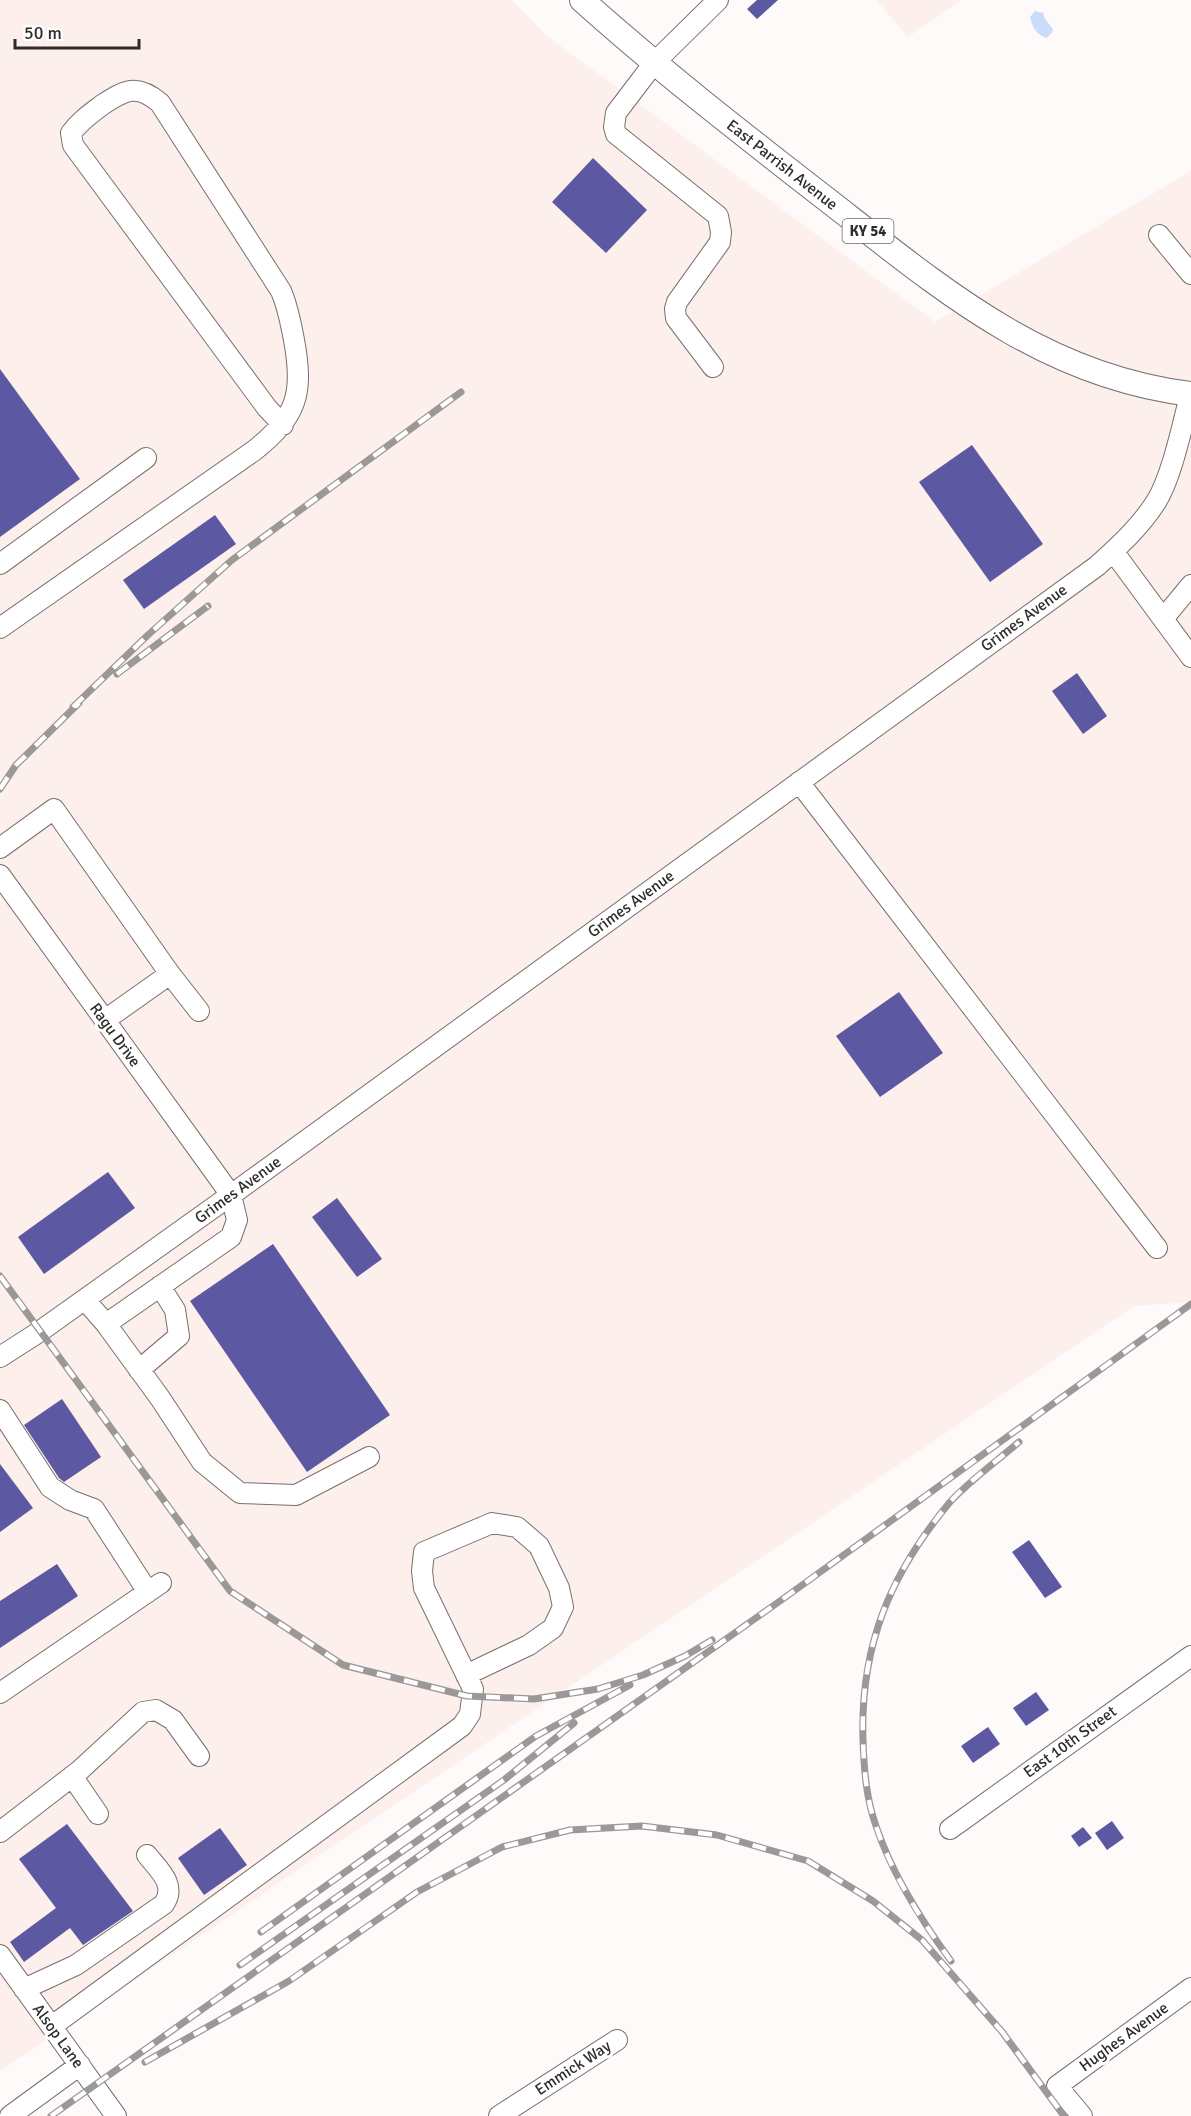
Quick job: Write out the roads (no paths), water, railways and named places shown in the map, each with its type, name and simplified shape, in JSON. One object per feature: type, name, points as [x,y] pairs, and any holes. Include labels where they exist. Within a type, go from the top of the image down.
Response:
[{"type":"main road","name":"East Parrish Avenue","points":[[582,0],[654,63],[908,263],[1002,328],[1047,353],[1085,369],[1125,382],[1165,391],[1191,393]]},
{"type":"street","points":[[712,367],[676,318],[675,309],[677,302],[720,242],[718,216],[616,134],[614,127],[616,113],[654,63],[718,0]]},
{"type":"street","points":[[0,627],[255,450],[283,425],[297,395],[300,371],[288,311],[281,291],[160,103],[149,93],[122,92],[80,121],[71,133],[73,145],[267,408],[283,425]]},
{"type":"street","points":[[1159,235],[1191,274]]},
{"type":"street","name":"Grimes Avenue","points":[[0,1358],[231,1195],[1097,566],[1131,535],[1158,500],[1172,465],[1191,393]]},
{"type":"street","points":[[0,564],[146,458]]},
{"type":"street","points":[[1113,551],[1191,657]]},
{"type":"street","points":[[1162,619],[1191,585]]},
{"type":"street","points":[[799,782],[1157,1248]]},
{"type":"street","points":[[0,848],[54,809],[170,974],[199,1011]]},
{"type":"street","name":"Ragu Drive","points":[[0,875],[231,1195]]},
{"type":"street","points":[[105,1020],[170,974]]},
{"type":"street","points":[[106,1324],[231,1238],[237,1220],[231,1195]]},
{"type":"street","points":[[139,1370],[179,1336],[175,1311],[160,1286]]},
{"type":"street","points":[[85,1300],[106,1324],[202,1462],[240,1493],[296,1496],[369,1457]]},
{"type":"street","points":[[0,1410],[50,1487],[70,1500],[94,1509],[155,1588],[0,1693]]},
{"type":"street","points":[[51,2026],[462,1726],[470,1714],[473,1689],[424,1588],[422,1571],[424,1552],[492,1523],[517,1527],[539,1546],[559,1588],[563,1607],[553,1628],[529,1645],[466,1674]]},
{"type":"street","name":"East 10th Street","points":[[950,1829],[1191,1656]]},
{"type":"street","points":[[0,1832],[72,1776],[143,1712],[156,1710],[173,1720],[200,1756]]},
{"type":"street","points":[[72,1776],[98,1814]]},
{"type":"street","points":[[24,1989],[76,1965],[164,1904],[168,1898],[167,1881],[147,1855]]},
{"type":"street","name":"Alsop Lane","points":[[0,1955],[116,2116]]},
{"type":"street","name":"Hughes Avenue","points":[[1082,2116],[1057,2086],[1191,1988]]},
{"type":"street","name":"Emmick Way","points":[[499,2116],[617,2040]]},
{"type":"street","points":[[10,2116],[80,2066]]},
{"type":"water","points":[[1035,11],[1043,13],[1053,29],[1046,38],[1037,32],[1032,24],[1030,17]]},
{"type":"railway","points":[[73,707],[149,634],[232,560],[461,392]]},
{"type":"railway","points":[[117,674],[208,606]]},
{"type":"railway","points":[[0,789],[16,765],[79,703]]},
{"type":"railway","points":[[0,1276],[230,1591],[343,1665],[467,1696],[534,1699],[598,1689],[643,1675],[685,1656],[712,1640]]},
{"type":"railway","points":[[51,2116],[787,1596],[1191,1304]]},
{"type":"railway","points":[[951,1961],[918,1913],[890,1862],[870,1805],[863,1751],[863,1706],[867,1673],[873,1642],[883,1613],[895,1584],[911,1556],[950,1502],[1019,1442]]},
{"type":"railway","points":[[261,1932],[536,1736],[630,1685]]},
{"type":"railway","points":[[240,1965],[504,1780],[574,1723]]},
{"type":"railway","points":[[145,2062],[289,1981],[417,1892],[502,1847],[570,1830],[642,1826],[717,1835],[808,1861],[873,1901],[922,1940],[1004,2034]]},
{"type":"railway","points":[[1000,2029],[1064,2116]]}]
